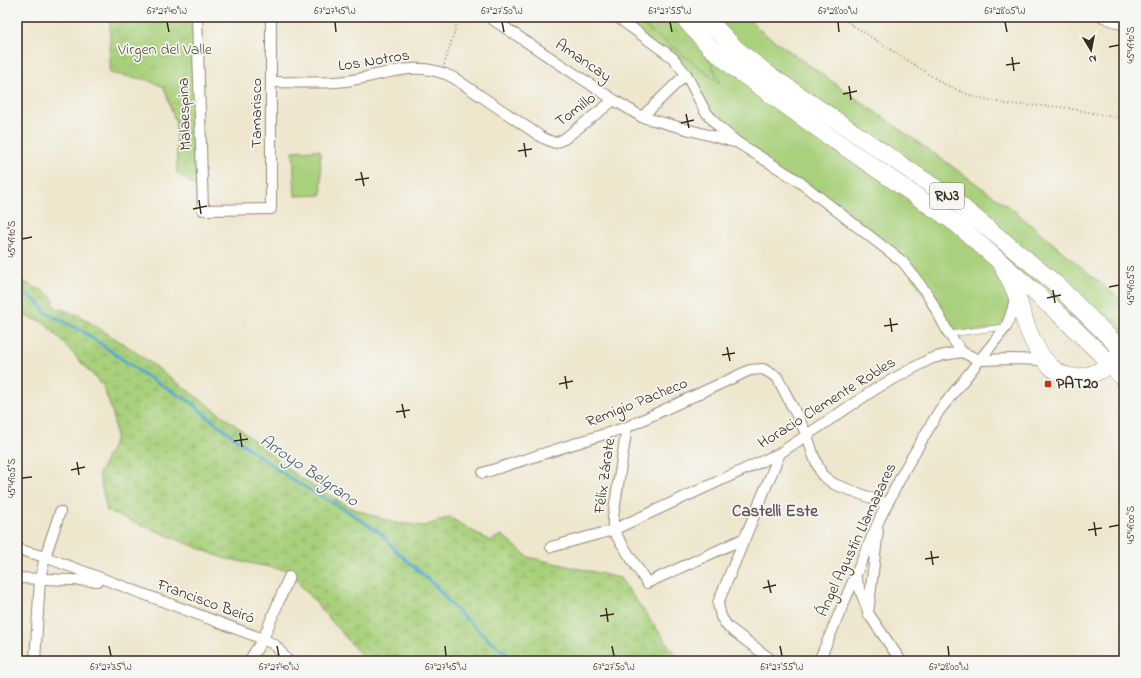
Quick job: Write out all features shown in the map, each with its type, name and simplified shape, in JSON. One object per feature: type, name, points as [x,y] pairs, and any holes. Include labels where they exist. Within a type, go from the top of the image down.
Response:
[{"type":"highway","name":"RN3","points":[[683,17],[709,46],[738,70],[830,137],[957,224],[1056,311],[1110,363],[1124,380]]},
{"type":"highway","name":"RN3","points":[[705,17],[736,49],[768,74],[956,202],[1056,284],[1100,326],[1124,352]]},
{"type":"highway","points":[[996,258],[1006,273],[1016,294],[1035,346],[1043,360],[1057,372],[1071,376],[1088,375],[1098,371],[1124,352]]},
{"type":"street","name":"Malaespina","points":[[197,17],[203,210],[272,209]]},
{"type":"street","name":"Tamarisco","points":[[270,17],[272,82],[272,209]]},
{"type":"street","name":"Amancay","points":[[489,17],[642,117],[738,143]]},
{"type":"street","points":[[618,17],[673,58],[686,74],[705,111],[719,127],[738,143],[797,180],[902,262],[928,296],[949,334],[962,352],[979,360],[1043,360]]},
{"type":"street","points":[[1103,17],[1124,25]]},
{"type":"street","name":"Los Notros","points":[[272,82],[325,83],[361,78],[408,68],[442,72],[460,82],[543,138],[555,142]]},
{"type":"street","points":[[642,117],[686,74]]},
{"type":"street","name":"Tomillo","points":[[555,142],[564,139],[614,100]]},
{"type":"street","name":"Ángel Agustín Llamazares","points":[[819,661],[880,518],[904,469],[939,411],[1006,327],[1016,294]]},
{"type":"street","name":"Horacio Clemente Robles","points":[[550,547],[613,530],[780,453],[877,388],[921,363],[944,355],[962,352]]},
{"type":"street","name":"Remigio Pacheco","points":[[483,473],[627,427],[750,370],[763,369],[777,377],[807,435]]},
{"type":"street","name":"Félix Zárate","points":[[613,530],[613,517],[627,427]]},
{"type":"street","points":[[807,435],[822,475],[834,484],[887,504]]},
{"type":"street","points":[[773,661],[728,627],[721,617],[718,603],[780,453]]},
{"type":"street","points":[[35,661],[40,579],[45,557],[60,512]]},
{"type":"street","points":[[868,613],[880,518]]},
{"type":"street","points":[[613,530],[647,583],[745,538]]},
{"type":"street","name":"Francisco Beiró","points":[[17,549],[45,557],[106,582],[263,639],[275,645],[288,661]]},
{"type":"street","points":[[855,576],[868,613],[901,661]]},
{"type":"street","points":[[249,661],[263,639],[289,577]]},
{"type":"street","name":"Francisco Beiró","points":[[17,578],[106,582]]},
{"type":"lane","points":[[949,334],[1006,327]]},
{"type":"path","points":[[442,72],[459,17]]},
{"type":"path","points":[[840,17],[944,84],[972,96],[1006,104],[1062,108],[1124,119]]},
{"type":"green space","name":"Virgen del Valle","points":[[110,17],[197,17],[202,191],[177,173],[176,124],[164,87],[147,80],[110,73]]},
{"type":"green space","points":[[618,17],[747,17],[761,31],[1012,209],[1124,303],[1124,353],[1110,363],[998,259],[1016,294],[1006,327],[949,334],[903,262],[719,127],[686,74]]},
{"type":"green space","points":[[632,17],[676,17],[708,56],[720,83]]},
{"type":"green space","points":[[320,150],[322,195],[295,196],[293,151]]},
{"type":"green space","points":[[17,238],[20,244],[18,257],[19,277],[23,281],[49,295],[53,299],[55,307],[78,315],[130,348],[235,425],[300,478],[351,508],[395,523],[425,526],[449,517],[490,541],[502,535],[528,557],[620,578],[680,661],[366,661],[297,581],[285,570],[223,558],[107,511],[99,474],[116,438],[113,414],[103,386],[44,322],[17,314]]},
{"type":"waterway","name":"Arroyo Belgrano","points":[[17,277],[23,289],[29,296],[39,303],[45,312],[84,332],[143,374],[192,403],[252,451],[294,481],[347,511],[382,534],[395,550],[436,586],[453,607],[490,641],[516,661]]},
{"type":"place","name":"PAT20","points":[[1048,384]]},
{"type":"district","name":"Castelli Este","points":[[775,511]]}]
